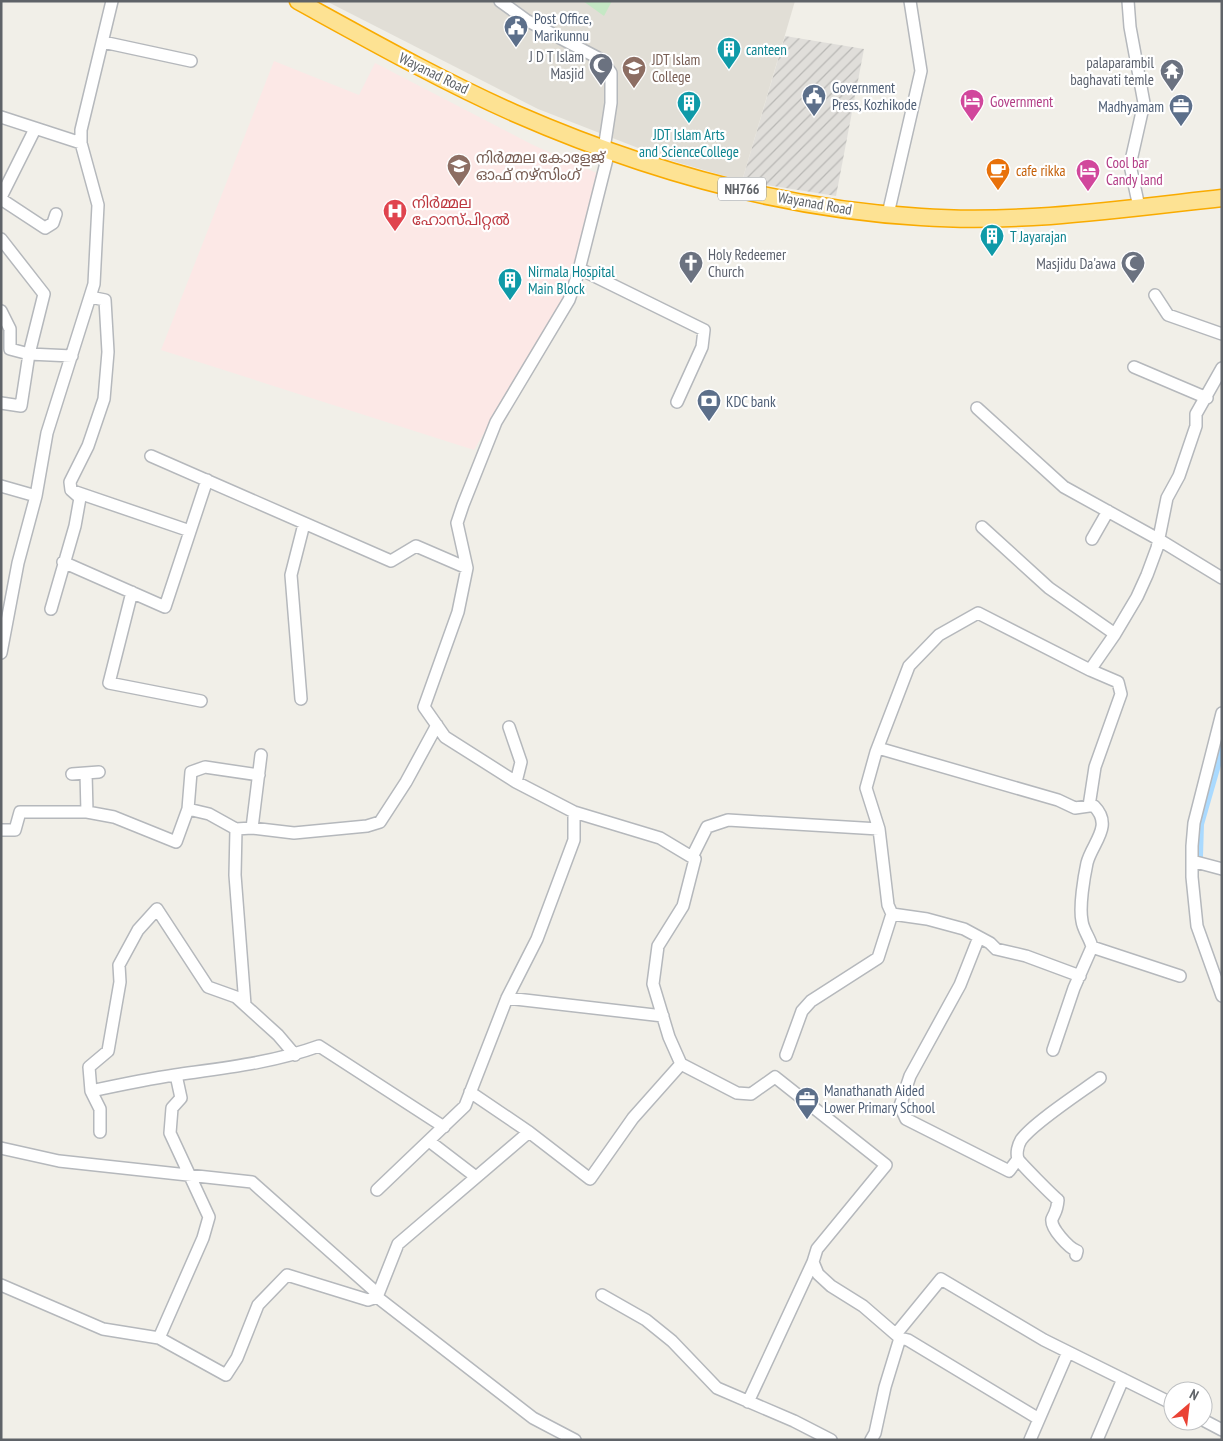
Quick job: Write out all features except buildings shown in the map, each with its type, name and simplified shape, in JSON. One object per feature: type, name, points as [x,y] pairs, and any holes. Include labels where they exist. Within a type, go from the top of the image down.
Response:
[{"type":"highway","name":"Wayanad Road","points":[[298,1],[395,54],[511,112],[607,150],[663,169],[779,198],[831,208],[921,218],[993,218],[1139,207],[1222,198]]},
{"type":"street","points":[[1,653],[13,591],[36,496],[47,433],[94,284],[98,205],[81,143],[81,130],[112,1]]},
{"type":"street","points":[[500,1],[526,20],[602,60],[611,73],[611,104],[607,150],[580,269],[569,300],[496,422],[457,523],[467,568],[458,612],[424,707],[445,737],[516,782],[574,812],[660,838],[695,859],[683,906],[658,946],[653,984],[681,1064],[737,1093],[751,1094],[775,1077],[886,1165],[817,1249],[813,1262],[748,1402]]},
{"type":"street","points":[[888,214],[921,71],[910,1]]},
{"type":"street","points":[[1128,1],[1130,27],[1144,103],[1130,165],[1139,207]]},
{"type":"street","points":[[103,42],[191,61]]},
{"type":"street","points":[[1,117],[81,143]]},
{"type":"street","points":[[35,129],[1,198],[45,228],[53,223],[56,214]]},
{"type":"street","points":[[1,239],[44,294],[29,354],[21,406],[1,403]]},
{"type":"street","points":[[580,269],[704,330],[702,347],[677,402]]},
{"type":"street","points":[[1155,295],[1168,315],[1222,334]]},
{"type":"street","points":[[51,609],[63,562],[75,526],[80,498],[71,490],[70,482],[88,446],[104,399],[108,352],[106,300],[90,297]]},
{"type":"street","points":[[1,311],[10,329],[10,349],[29,354],[72,356]]},
{"type":"street","points":[[1134,367],[1206,398]]},
{"type":"street","points":[[1090,670],[1115,634],[1137,597],[1154,555],[1167,498],[1179,476],[1196,426],[1196,414],[1222,368]]},
{"type":"street","points":[[977,408],[1064,487],[1108,511],[1125,527],[1158,539],[1222,578]]},
{"type":"street","points":[[151,456],[391,561],[416,546],[467,568]]},
{"type":"street","points":[[63,562],[165,607],[207,480]]},
{"type":"street","points":[[1,486],[36,496]]},
{"type":"street","points":[[71,490],[190,531]]},
{"type":"street","points":[[1092,539],[1108,511]]},
{"type":"street","points":[[301,699],[291,575],[304,524]]},
{"type":"street","points":[[982,526],[1049,588],[1115,634]]},
{"type":"street","points":[[1,587],[13,591]]},
{"type":"street","points":[[132,592],[109,683],[201,701]]},
{"type":"street","points":[[786,1055],[802,1011],[811,1001],[878,958],[892,914],[888,905],[880,829],[866,788],[878,748],[909,666],[939,635],[978,613],[1090,670],[1118,682],[1121,694],[1095,767],[1089,806]]},
{"type":"street","points":[[1222,713],[1194,823],[1192,861],[1198,926],[1222,996]]},
{"type":"street","points":[[188,809],[210,814],[236,829],[252,828],[294,833],[367,826],[380,822],[406,782],[437,725]]},
{"type":"street","points":[[509,727],[521,762],[516,782]]},
{"type":"street","points":[[878,748],[1058,800],[1076,808],[1094,806],[1098,810],[1102,823],[1102,832],[1088,861],[1082,902],[1082,922],[1092,947],[1053,1050]]},
{"type":"street","points":[[252,828],[261,755]]},
{"type":"street","points":[[1,830],[15,830],[20,812],[87,812],[114,817],[176,842],[188,809],[191,772],[205,766],[259,775]]},
{"type":"street","points":[[72,774],[99,772]]},
{"type":"street","points":[[86,773],[87,812]]},
{"type":"street","points":[[377,1190],[465,1106],[507,998],[537,938],[574,840],[574,812]]},
{"type":"street","points":[[692,857],[707,827],[728,820],[880,829]]},
{"type":"street","points":[[236,829],[235,875],[245,1005]]},
{"type":"street","points":[[1192,861],[1222,870]]},
{"type":"street","points":[[100,1132],[100,1109],[91,1091],[89,1067],[108,1051],[120,982],[119,965],[138,930],[157,910],[208,987],[236,998],[245,1005],[295,1055]]},
{"type":"street","points":[[892,914],[927,919],[964,929],[996,949],[1026,956],[1080,976]]},
{"type":"street","points":[[979,937],[960,985],[910,1076],[900,1106],[906,1120],[1009,1171],[1018,1159],[1018,1149],[1027,1133],[1100,1078]]},
{"type":"street","points":[[1092,947],[1180,976]]},
{"type":"street","points":[[507,998],[663,1016]]},
{"type":"street","points":[[91,1091],[176,1075],[258,1063],[295,1055],[319,1046],[444,1127]]},
{"type":"street","points":[[470,1092],[529,1132],[590,1179],[633,1118],[681,1064]]},
{"type":"street","points":[[159,1338],[203,1238],[210,1217],[170,1133],[172,1108],[181,1098],[176,1075]]},
{"type":"street","points":[[1,1285],[103,1329],[159,1338],[226,1374],[237,1358],[258,1305],[287,1276],[368,1300],[377,1296],[398,1244],[529,1132]]},
{"type":"street","points":[[429,1141],[476,1177]]},
{"type":"street","points":[[1,1148],[59,1162],[252,1182],[377,1296],[533,1418],[575,1440]]},
{"type":"street","points":[[1018,1159],[1041,1182],[1046,1190],[1058,1200],[1057,1212],[1052,1220],[1052,1224],[1065,1245],[1077,1251],[1076,1255]]},
{"type":"street","points":[[813,1262],[818,1274],[831,1286],[864,1306],[898,1336],[908,1340],[1039,1419]]},
{"type":"street","points":[[871,1440],[875,1433],[898,1336],[941,1279],[1068,1352],[1163,1399]]},
{"type":"street","points":[[602,1295],[646,1320],[672,1341],[717,1388],[794,1421],[831,1440]]},
{"type":"street","points":[[1030,1440],[1068,1352]]},
{"type":"street","points":[[1097,1440],[1123,1379]]},
{"type":"shaded area","name":"JDT Islam College","points":[[326,1],[795,1],[742,181],[669,160],[538,109]]},
{"type":"shaded area","points":[[785,36],[864,49],[836,196],[742,181]]},
{"type":"shaded area","name":"നിർമ്മല ഹോസ്പിറ്റൽ","points":[[274,61],[359,95],[375,63],[533,145],[599,174],[569,290],[474,450],[161,350]]},
{"type":"green space","points":[[583,1],[612,1],[604,16]]},
{"type":"waterway","points":[[1198,856],[1199,824],[1222,744]]},
{"type":"place","name":"Post Office, Marikunnu","points":[[516,48]]},
{"type":"place","name":"canteen","points":[[729,70]]},
{"type":"place","name":"J D T Islam Masjid","points":[[601,86]]},
{"type":"place","name":"JDT Islam College","points":[[634,89]]},
{"type":"place","name":"palaparambil baghavati temle","points":[[1172,92]]},
{"type":"place","name":"Government Press, Kozhikode","points":[[814,117]]},
{"type":"place","name":"Government","points":[[972,122]]},
{"type":"place","name":"JDT Islam Arts and ScienceCollege","points":[[689,124]]},
{"type":"place","name":"Madhyamam","points":[[1181,127]]},
{"type":"place","name":"നിർമ്മല കോളേജ് ഓഫ് നഴ്സിംഗ്","points":[[459,187]]},
{"type":"place","name":"cafe rikka","points":[[998,191]]},
{"type":"place","name":"Cool bar Candy land","points":[[1088,192]]},
{"type":"place","name":"നിർമ്മല ഹോസ്പിറ്റൽ","points":[[395,232]]},
{"type":"place","name":"T Jayarajan","points":[[992,257]]},
{"type":"place","name":"Holy Redeemer Church","points":[[691,284]]},
{"type":"place","name":"Masjidu Da'awa","points":[[1133,284]]},
{"type":"place","name":"Nirmala Hospital Main Block","points":[[510,301]]},
{"type":"place","name":"KDC bank","points":[[709,422]]},
{"type":"place","name":"Manathanath Aided Lower Primary School","points":[[807,1120]]}]
